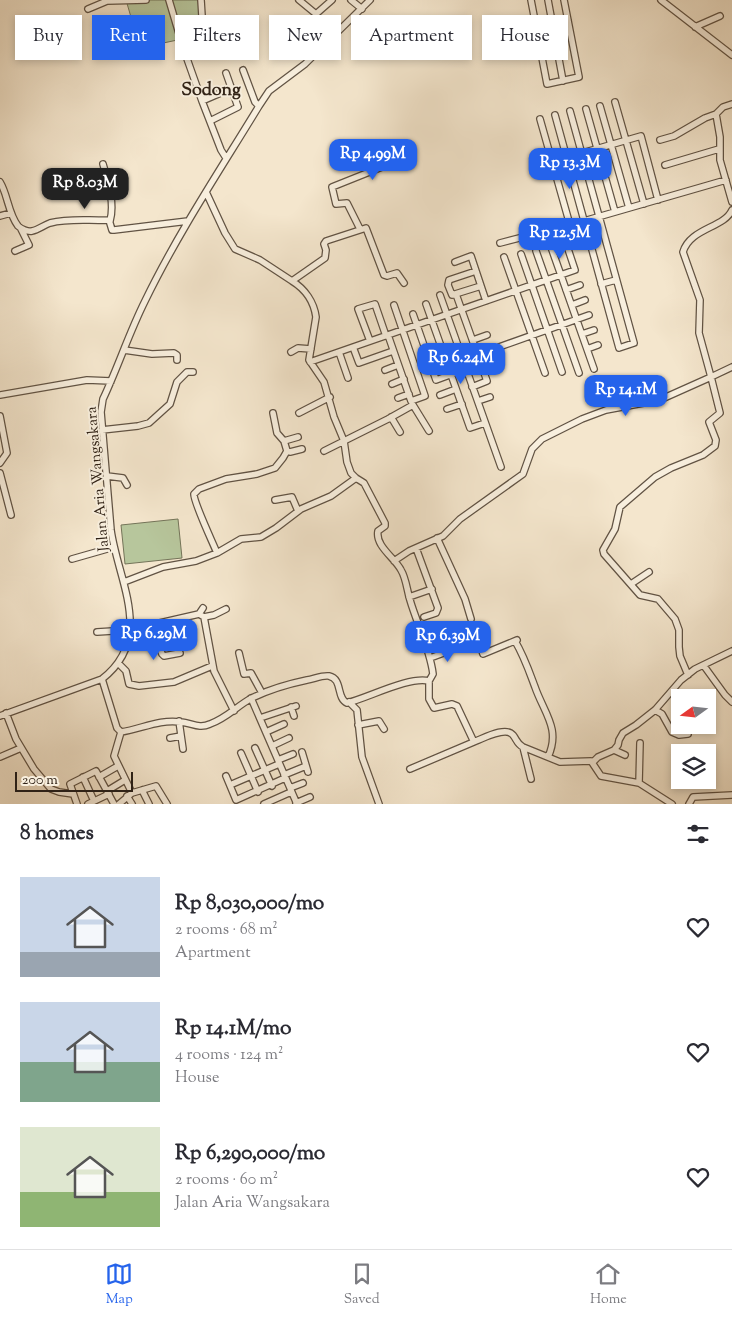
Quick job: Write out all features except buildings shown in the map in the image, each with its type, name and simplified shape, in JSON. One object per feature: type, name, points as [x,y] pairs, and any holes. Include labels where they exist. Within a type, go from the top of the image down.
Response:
[{"type":"street","points":[[88,9],[106,1],[146,0]]},
{"type":"street","points":[[169,0],[175,20]]},
{"type":"street","points":[[201,0],[202,15]]},
{"type":"street","points":[[299,0],[316,14],[330,2]]},
{"type":"street","points":[[321,0],[330,2]]},
{"type":"street","points":[[351,0],[362,9]]},
{"type":"street","name":"Jalan Aria Wangsakara","points":[[3,714],[102,679],[118,663],[126,646],[130,630],[130,606],[114,547],[101,405],[144,302],[188,221],[259,106],[269,91],[305,64],[370,0]]},
{"type":"street","points":[[531,0],[534,15]]},
{"type":"street","points":[[548,0],[551,15]]},
{"type":"street","points":[[564,0],[567,15]]},
{"type":"street","points":[[661,0],[732,55]]},
{"type":"street","points":[[695,27],[720,16]]},
{"type":"street","points":[[542,60],[547,84],[578,78],[568,20]]},
{"type":"street","points":[[188,60],[221,150],[226,158]]},
{"type":"street","points":[[559,60],[563,81]]},
{"type":"street","points":[[243,70],[255,102],[259,106]]},
{"type":"street","points":[[210,121],[238,107],[226,73]]},
{"type":"street","points":[[202,101],[232,88]]},
{"type":"street","points":[[615,102],[644,204]]},
{"type":"street","points":[[660,140],[674,136],[698,121],[716,114],[721,108],[732,104]]},
{"type":"street","points":[[600,106],[629,208]]},
{"type":"street","points":[[586,109],[615,212]]},
{"type":"street","points":[[555,115],[619,348],[634,344],[570,111]]},
{"type":"street","points":[[716,114],[720,137],[720,160],[732,200]]},
{"type":"street","points":[[540,119],[570,225]]},
{"type":"street","points":[[552,162],[641,136],[658,200]]},
{"type":"street","points":[[665,165],[719,149]]},
{"type":"street","points":[[360,228],[348,203],[336,204],[332,187],[397,161],[406,164]]},
{"type":"street","points":[[103,164],[111,195],[112,216],[110,221],[114,230],[188,221]]},
{"type":"street","points":[[500,243],[599,217],[726,180]]},
{"type":"street","points":[[0,182],[5,190],[17,225],[29,245],[15,252]]},
{"type":"street","points":[[206,192],[225,233],[235,249],[260,260],[308,294],[316,317],[310,362],[324,382],[330,397],[334,417],[344,441],[346,462],[356,478],[364,483],[382,516],[385,525],[378,531],[378,536],[387,554],[403,574],[430,658],[433,674],[429,681],[429,699],[434,708],[452,704],[457,706],[471,738],[476,742]]},
{"type":"street","points":[[688,675],[680,656],[679,630],[674,619],[658,599],[640,595],[603,552],[615,529],[620,507],[655,477],[703,454],[715,446],[716,443],[709,422],[720,413],[699,332],[700,300],[683,252],[684,246],[690,238],[725,218],[732,210]]},
{"type":"street","points":[[0,216],[12,212]]},
{"type":"street","points":[[21,229],[31,231],[51,223],[75,219],[110,221]]},
{"type":"street","points":[[292,281],[325,258],[326,250],[324,244],[326,241],[360,228],[368,229],[384,274],[387,276],[397,273],[404,282]]},
{"type":"street","points":[[310,362],[575,270],[566,243]]},
{"type":"street","points":[[551,247],[594,369]]},
{"type":"street","points":[[536,251],[579,373]]},
{"type":"street","points":[[520,254],[562,372]]},
{"type":"street","points":[[454,262],[470,256],[486,301]]},
{"type":"street","points":[[504,258],[546,373]]},
{"type":"street","points":[[476,271],[449,280],[448,285],[452,295],[480,286]]},
{"type":"street","points":[[601,284],[616,280]]},
{"type":"street","points":[[566,290],[580,286]]},
{"type":"street","points":[[440,295],[501,467]]},
{"type":"street","points":[[457,297],[488,381],[472,387]]},
{"type":"street","points":[[572,305],[585,300]]},
{"type":"street","points":[[370,341],[358,309],[375,304],[411,401],[425,396],[394,305]]},
{"type":"street","points":[[426,304],[470,428],[485,423]]},
{"type":"street","points":[[413,314],[436,380],[466,369]]},
{"type":"street","points":[[478,355],[589,315]]},
{"type":"street","points":[[582,334],[594,330]]},
{"type":"street","points":[[473,340],[487,335]]},
{"type":"street","points":[[587,348],[598,344]]},
{"type":"street","points":[[353,347],[359,363],[393,351]]},
{"type":"street","points":[[291,352],[298,348],[311,349]]},
{"type":"street","points":[[124,350],[152,354],[174,353],[177,355],[177,360]]},
{"type":"street","points":[[339,352],[348,378]]},
{"type":"street","points":[[385,370],[398,365]]},
{"type":"street","points":[[483,369],[490,367]]},
{"type":"street","points":[[394,561],[416,548],[443,536],[481,502],[523,474],[532,449],[542,439],[582,418],[606,410],[664,398],[732,367]]},
{"type":"street","points":[[102,430],[138,426],[149,422],[170,404],[177,382],[187,372],[193,372]]},
{"type":"street","points":[[0,396],[87,380],[111,381]]},
{"type":"street","points":[[392,384],[404,380]]},
{"type":"street","points":[[440,395],[456,389]]},
{"type":"street","points":[[398,398],[409,394]]},
{"type":"street","points":[[299,413],[330,397]]},
{"type":"street","points":[[478,401],[490,397]]},
{"type":"street","points":[[447,410],[462,404]]},
{"type":"street","points":[[324,451],[413,405],[429,431]]},
{"type":"street","points":[[217,553],[194,501],[194,494],[199,489],[226,479],[273,470],[284,458],[287,451],[284,440],[277,433],[273,413]]},
{"type":"street","points":[[0,416],[7,453],[0,463]]},
{"type":"street","points":[[391,417],[400,432]]},
{"type":"street","points":[[284,440],[298,437]]},
{"type":"street","points":[[287,451],[302,449]]},
{"type":"street","points":[[0,473],[11,515]]},
{"type":"street","points":[[107,476],[123,478],[127,485]]},
{"type":"street","points":[[124,582],[163,567],[196,561],[217,553],[241,539],[261,537],[305,506],[328,498],[356,478]]},
{"type":"street","points":[[275,500],[292,497],[298,511]]},
{"type":"street","points":[[437,538],[465,599],[471,619]]},
{"type":"street","points":[[72,559],[114,547]]},
{"type":"street","points":[[416,548],[432,589],[438,611],[424,617]]},
{"type":"street","points":[[631,584],[649,572]]},
{"type":"street","points":[[409,597],[432,589]]},
{"type":"street","points":[[203,608],[201,616],[212,666],[234,711]]},
{"type":"street","points":[[97,632],[130,630],[214,615],[226,609]]},
{"type":"street","points":[[173,625],[159,627],[159,644],[164,656],[180,652]]},
{"type":"street","points":[[449,632],[456,647]]},
{"type":"street","points":[[126,646],[159,644],[178,637]]},
{"type":"street","points":[[430,658],[449,652],[460,644],[477,638],[483,654],[516,640],[553,730],[554,742],[548,757]]},
{"type":"street","points":[[410,769],[499,733],[510,732],[523,748],[560,762],[593,762],[598,757],[614,750],[623,733],[655,710],[695,669],[732,651]]},
{"type":"street","points":[[239,653],[244,674],[251,673],[262,693]]},
{"type":"street","points":[[118,663],[126,671],[130,684],[138,686],[174,682],[212,666]]},
{"type":"street","points":[[704,666],[732,702]]},
{"type":"street","points":[[121,732],[159,722],[179,722],[202,727],[234,711],[251,698],[262,693],[283,685],[328,676],[337,681],[343,701],[349,702],[408,683],[429,681]]},
{"type":"street","points":[[102,679],[117,728],[121,732]]},
{"type":"street","points":[[251,698],[296,804],[310,797]]},
{"type":"street","points":[[349,702],[357,710],[362,757],[379,804]]},
{"type":"street","points":[[260,718],[293,706],[294,716]]},
{"type":"street","points":[[655,710],[662,714],[671,730]]},
{"type":"street","points":[[3,714],[34,769],[51,789],[73,794]]},
{"type":"street","points":[[358,725],[379,721],[384,729]]},
{"type":"street","points":[[179,722],[184,749]]},
{"type":"street","points":[[266,732],[284,724]]},
{"type":"street","points":[[121,732],[114,756],[125,780],[132,804]]},
{"type":"street","points":[[677,734],[688,734]]},
{"type":"street","points":[[170,738],[181,736]]},
{"type":"street","points":[[272,746],[290,738]]},
{"type":"street","points":[[639,783],[640,743]]},
{"type":"street","points":[[0,757],[21,748]]},
{"type":"street","points":[[255,748],[271,785]]},
{"type":"street","points":[[523,748],[531,779]]},
{"type":"street","points":[[614,750],[625,755]]},
{"type":"street","points":[[238,804],[236,801],[307,769],[302,752]]},
{"type":"street","points":[[241,753],[258,791]]},
{"type":"street","points":[[230,786],[265,770],[293,754]]},
{"type":"street","points":[[593,762],[601,776],[639,783],[672,804]]},
{"type":"street","points":[[99,777],[118,766]]},
{"type":"street","points":[[77,804],[70,784],[94,771],[96,771],[114,804]]},
{"type":"street","points":[[226,776],[236,800],[258,791]]},
{"type":"street","points":[[83,777],[91,802],[108,793],[125,780]]},
{"type":"street","points":[[264,804],[303,782]]},
{"type":"street","points":[[119,804],[130,795],[156,786],[167,804]]},
{"type":"street","points":[[142,790],[149,804]]},
{"type":"street","points":[[689,804],[693,797],[732,794]]},
{"type":"green space","points":[[126,0],[198,0],[201,15],[175,15],[175,40],[165,43],[165,15],[130,15]]},
{"type":"green space","points":[[178,519],[182,558],[125,564],[121,525]]},
{"type":"district","name":"Sodong","points":[[211,89]]}]
